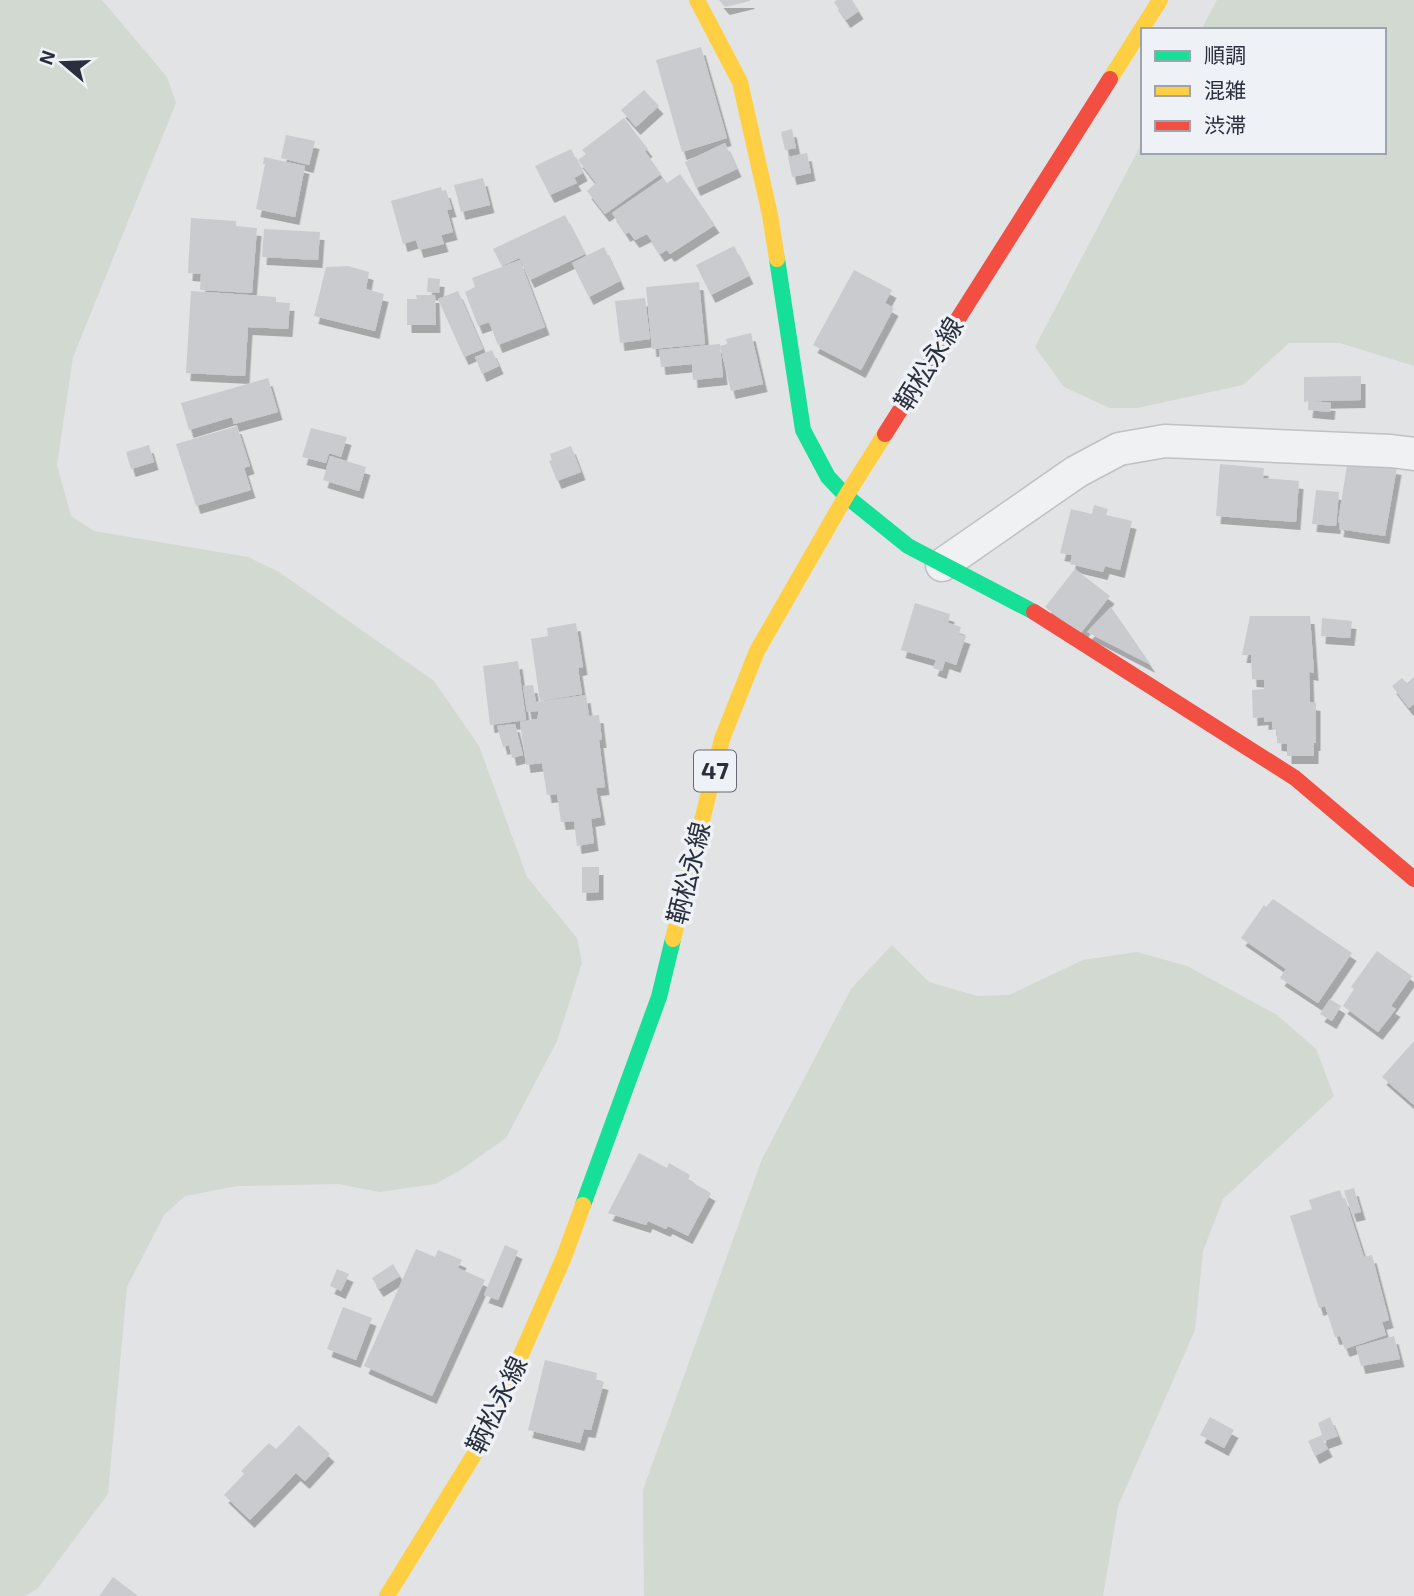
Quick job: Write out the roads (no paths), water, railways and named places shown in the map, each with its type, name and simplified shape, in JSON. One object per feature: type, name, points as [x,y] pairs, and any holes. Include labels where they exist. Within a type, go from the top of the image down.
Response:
[{"type":"main road","points":[[697,0],[740,82],[770,215],[803,430],[828,477],[846,496],[908,547],[1043,617],[1295,778],[1414,879]]},
{"type":"main road","name":"鞆松永線","points":[[1142,28],[1160,0]]},
{"type":"main road","name":"鞆松永線","points":[[387,1596],[485,1437],[565,1257],[659,997],[722,739],[757,651],[846,496],[1141,30]]},
{"type":"street","points":[[942,565],[1076,472],[1119,449],[1165,441],[1414,454]]}]
